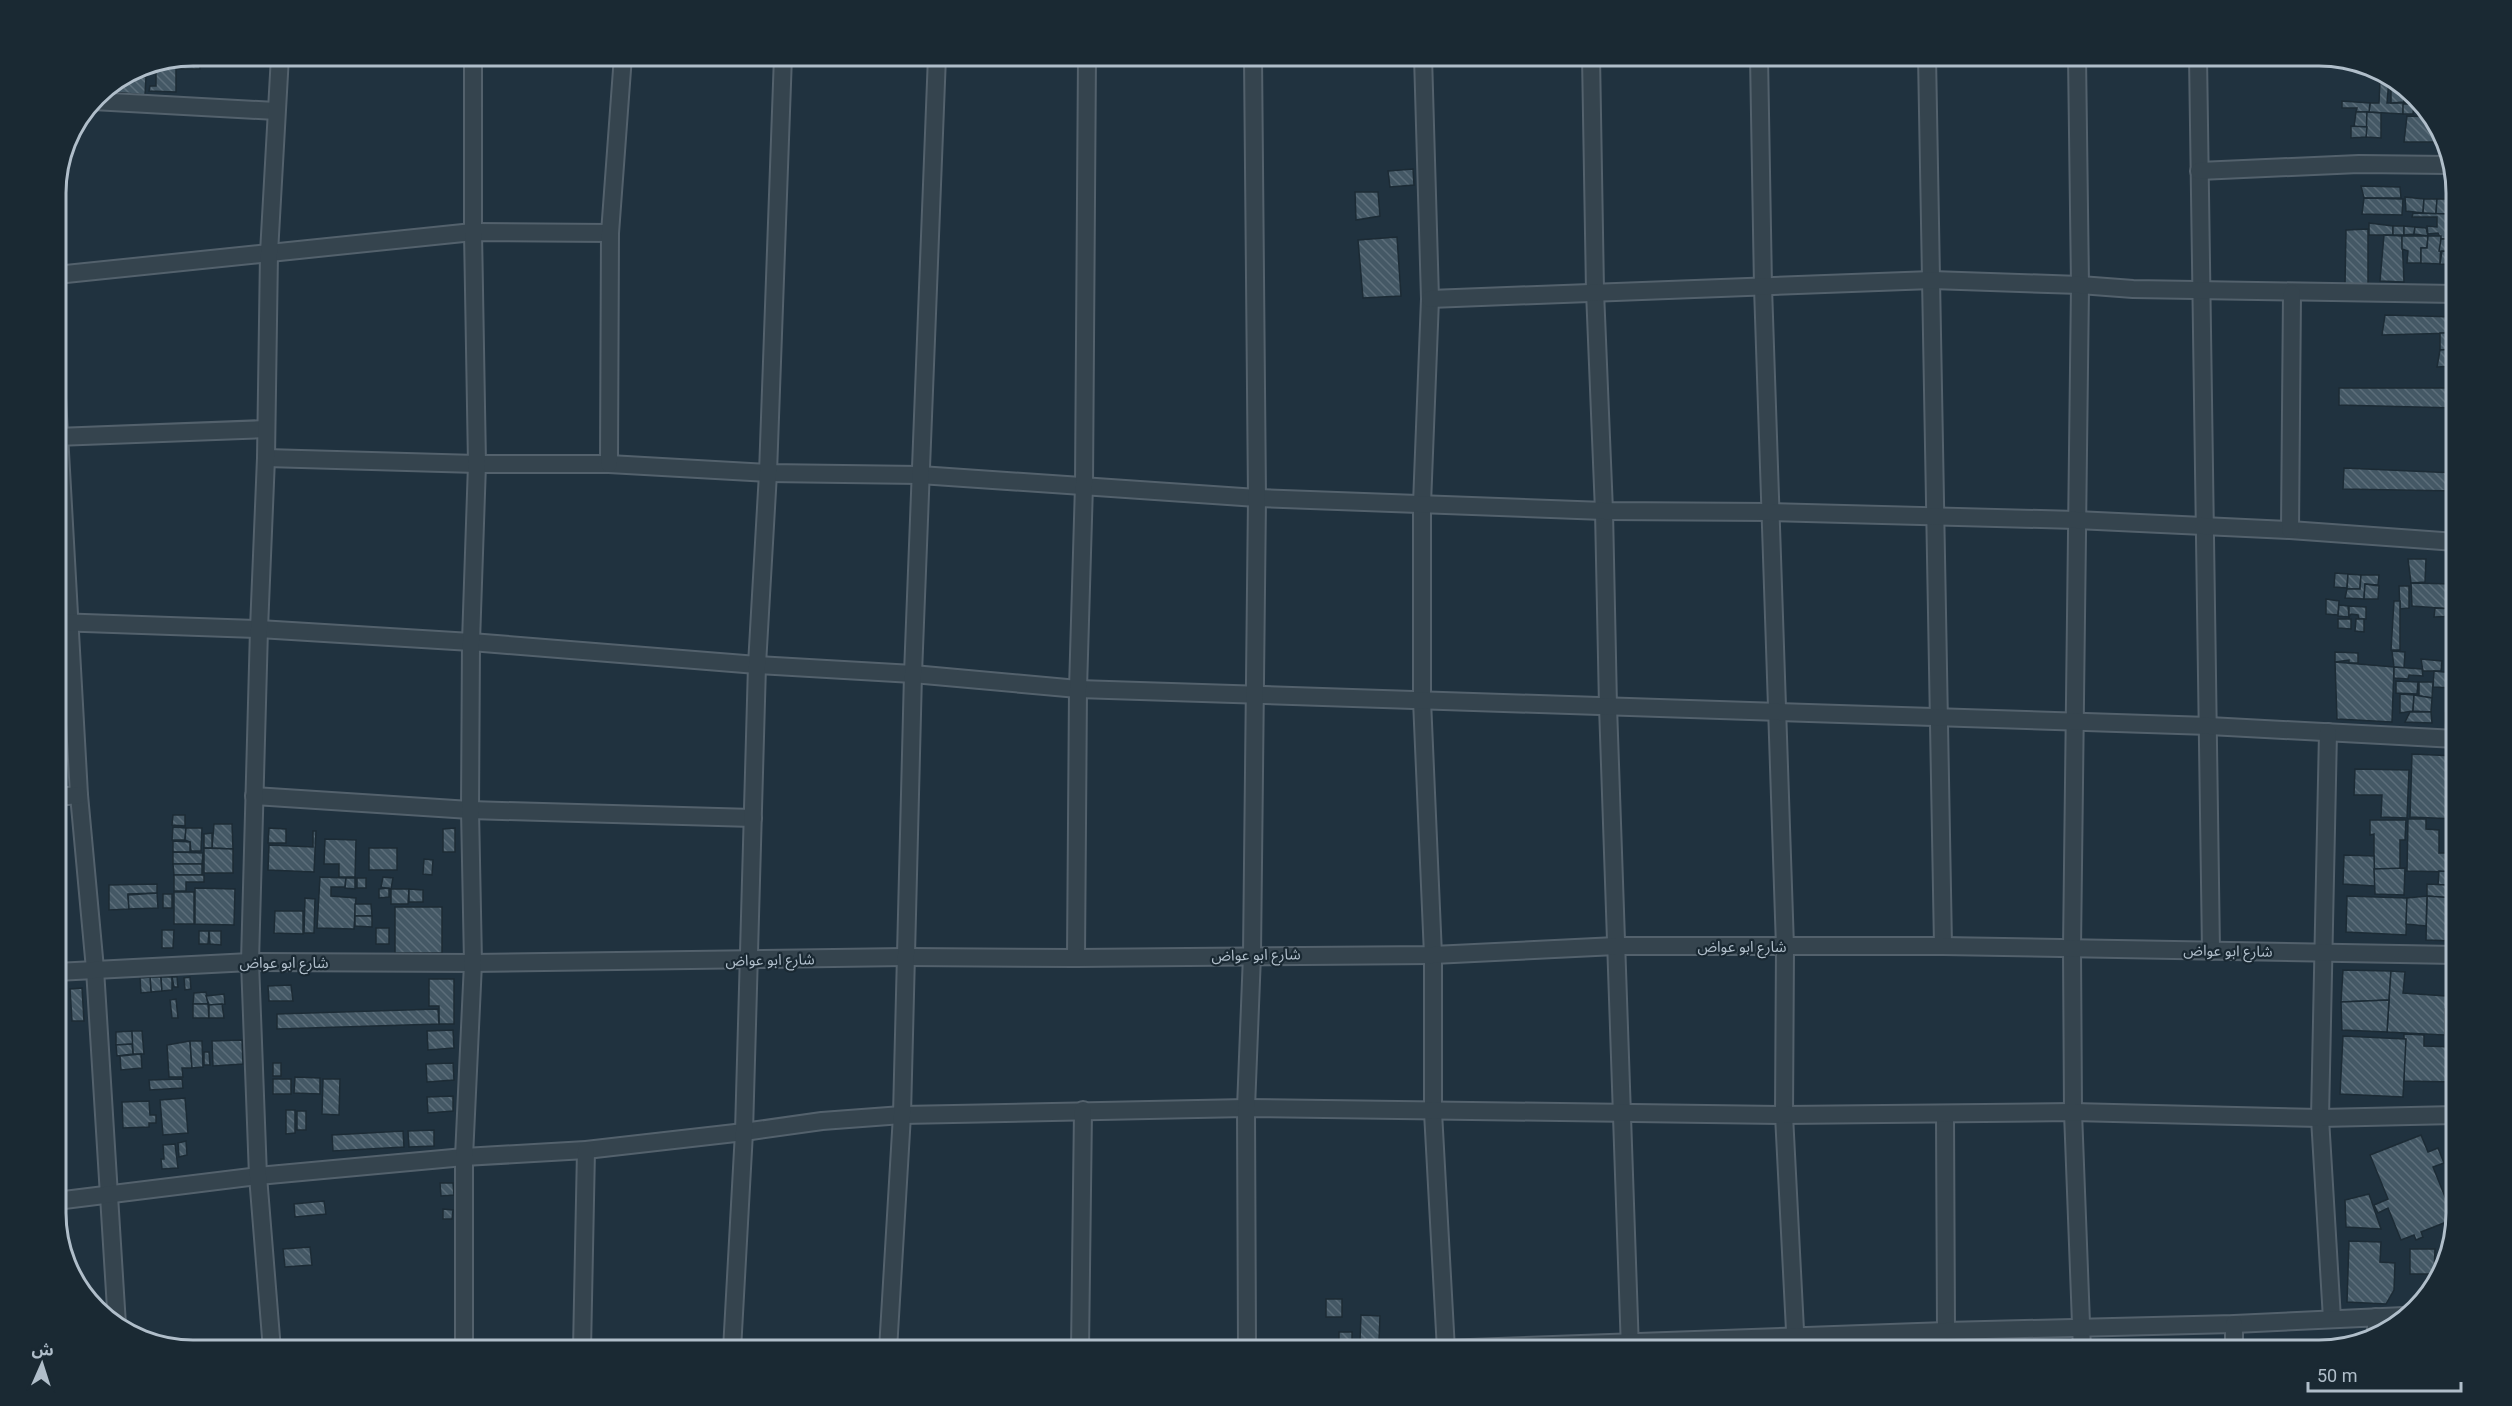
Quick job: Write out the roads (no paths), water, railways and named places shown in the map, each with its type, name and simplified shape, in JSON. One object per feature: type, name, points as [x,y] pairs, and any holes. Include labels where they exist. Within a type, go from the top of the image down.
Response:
[{"type":"street","points":[[271,1340],[258,1176],[250,962],[266,458],[269,253],[279,66]]},
{"type":"street","points":[[464,1340],[464,1157],[473,963],[470,810],[471,642],[477,465],[473,66]]},
{"type":"street","points":[[609,464],[610,233],[622,66]]},
{"type":"street","points":[[733,1340],[744,1132],[757,666],[768,473],[783,66]]},
{"type":"street","points":[[889,1340],[902,1114],[913,674],[937,66]]},
{"type":"street","points":[[1076,958],[1078,689],[1084,485],[1087,66]]},
{"type":"street","points":[[1247,1340],[1246,1108],[1252,955],[1257,498],[1253,66]]},
{"type":"street","points":[[1423,66],[1430,299],[1422,504],[1422,700],[1433,955],[1433,1112],[1445,1340]]},
{"type":"street","points":[[1591,66],[1594,291],[1604,511],[1608,706],[1630,1340]]},
{"type":"street","points":[[1759,66],[1763,287],[1785,947],[1784,1115],[1796,1340]]},
{"type":"street","points":[[1927,66],[1936,516],[1936,718],[1943,946]]},
{"type":"street","points":[[2077,66],[2080,285],[2072,949],[2073,1112],[2082,1340]]},
{"type":"street","points":[[2198,66],[2211,951]]},
{"type":"street","points":[[106,101],[276,111]]},
{"type":"street","points":[[2199,171],[2359,164],[2443,165]]},
{"type":"street","points":[[66,274],[473,232],[610,233]]},
{"type":"street","points":[[1430,299],[1932,280],[2133,289],[2446,294]]},
{"type":"street","points":[[2290,530],[2292,292]]},
{"type":"street","points":[[66,437],[266,429]]},
{"type":"street","points":[[266,458],[477,465],[609,464],[768,473],[920,475],[1257,498],[1604,511],[1771,512],[2076,520],[2290,530],[2446,541]]},
{"type":"street","points":[[66,621],[259,629],[471,642],[757,666],[913,674],[1078,689],[2209,726],[2446,739]]},
{"type":"street","points":[[66,652],[95,969],[116,1314]]},
{"type":"street","points":[[2328,732],[2320,1118],[2332,1318]]},
{"type":"street","points":[[66,796],[80,795]]},
{"type":"street","points":[[254,796],[470,810],[753,818]]},
{"type":"street","name":"شارع ابو عواض","points":[[66,971],[250,962],[473,963],[905,957],[1433,955],[1616,946],[1943,946],[2446,955]]},
{"type":"street","points":[[66,1200],[258,1176],[464,1157],[586,1150],[744,1132],[822,1120],[902,1114],[1246,1108],[1784,1115],[2073,1112],[2320,1118],[2446,1115]]},
{"type":"street","points":[[1080,1340],[1083,1110]]},
{"type":"street","points":[[1935,1340],[1938,1332],[1946,1115]]},
{"type":"street","points":[[582,1340],[586,1150]]},
{"type":"street","points":[[1843,1340],[1938,1332],[2234,1324],[2392,1316]]},
{"type":"street","points":[[2376,1317],[2376,1326]]},
{"type":"street","points":[[2234,1324],[2234,1340]]}]
